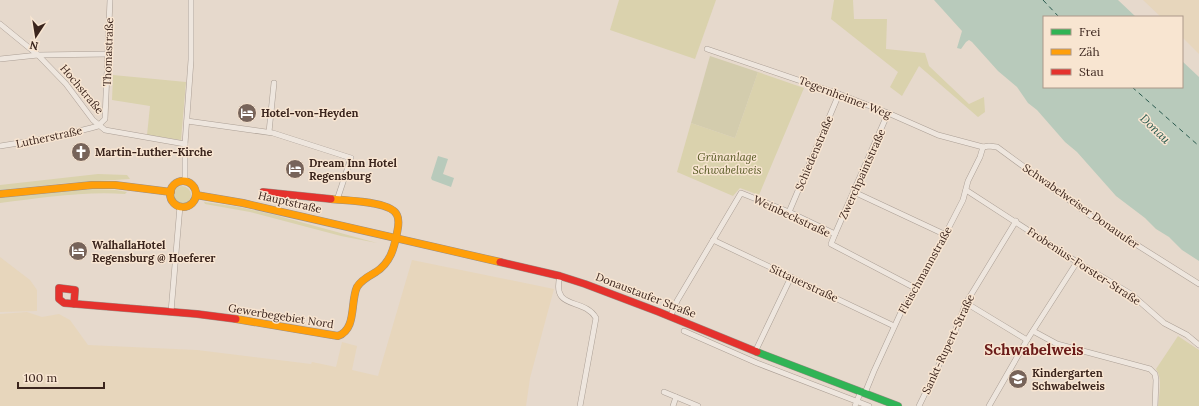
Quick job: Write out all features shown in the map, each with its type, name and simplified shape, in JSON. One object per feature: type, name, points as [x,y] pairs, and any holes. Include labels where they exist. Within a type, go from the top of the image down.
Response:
[{"type":"main road","points":[[181,181],[185,181],[189,182],[194,187],[196,195],[195,199],[189,205],[180,206],[174,202],[171,192],[174,185],[181,181]]},
{"type":"main road","points":[[0,194],[92,185],[115,185],[171,192]]},
{"type":"main road","points":[[263,192],[390,207],[398,214],[399,220],[395,237]]},
{"type":"main road","name":"Hauptstraße","points":[[196,195],[243,203],[378,234]]},
{"type":"main road","name":"Donaustaufer Straße","points":[[378,234],[560,276],[608,291],[898,406]]},
{"type":"main road","name":"Gewerbegebiet Nord","points":[[74,304],[171,312],[264,324],[338,336],[342,335],[347,329],[357,289],[365,278],[385,265],[390,256],[395,237]]},
{"type":"street","name":"Thomastraße","points":[[98,126],[105,119],[109,54],[110,0]]},
{"type":"street","points":[[185,181],[185,144],[191,60],[191,0]]},
{"type":"street","name":"Hochstraße","points":[[0,24],[38,55],[66,84],[98,126],[105,130],[185,144]]},
{"type":"street","name":"Tegernheimer Weg","points":[[707,49],[840,94],[938,135],[982,147]]},
{"type":"street","points":[[0,59],[38,55],[109,54]]},
{"type":"street","points":[[269,132],[274,83]]},
{"type":"street","name":"Schiedenstraße","points":[[789,212],[840,94]]},
{"type":"street","name":"Zwerchpaintstraße","points":[[835,234],[888,113]]},
{"type":"street","points":[[187,121],[269,132],[351,158],[341,201]]},
{"type":"street","name":"Lutherstraße","points":[[0,146],[50,138],[98,126]]},
{"type":"street","name":"Fleischmannstraße","points":[[856,403],[863,392],[902,310],[946,235],[963,200],[970,174],[980,157],[982,147]]},
{"type":"street","name":"Schwabelweiser Donauufer","points":[[982,147],[997,147],[1091,216],[1199,284]]},
{"type":"street","name":"Frobenius-Forster-Straße","points":[[966,190],[1016,221],[1077,262],[1131,294],[1164,323],[1187,335],[1199,345]]},
{"type":"street","points":[[854,192],[946,235]]},
{"type":"street","name":"Weinbeckstraße","points":[[713,240],[741,193],[789,212],[835,234],[830,244],[915,288]]},
{"type":"street","points":[[171,312],[180,206]]},
{"type":"street","name":"Sankt-Rupert-Straße","points":[[919,406],[954,334],[966,303],[1016,221]]},
{"type":"street","points":[[671,315],[677,301],[713,240]]},
{"type":"street","name":"Sittauerstraße","points":[[713,240],[894,326]]},
{"type":"street","points":[[989,406],[1033,330],[1077,262]]},
{"type":"street","points":[[560,276],[558,290],[563,299],[588,310],[593,313],[596,318],[580,406]]},
{"type":"street","points":[[756,350],[791,277]]},
{"type":"street","points":[[966,303],[1027,340]]},
{"type":"street","points":[[1033,330],[1058,344],[1150,369],[1155,374],[1156,380],[1155,406]]},
{"type":"street","name":"Donaustaufer Straße","points":[[684,331],[757,363],[856,403],[869,406]]},
{"type":"street","points":[[664,392],[698,406]]},
{"type":"street","points":[[673,406],[676,397]]},
{"type":"shaded area","points":[[1143,0],[1199,0],[1199,54],[1183,38],[1183,16],[1160,16]]},
{"type":"shaded area","points":[[710,56],[758,72],[735,138],[691,123]]},
{"type":"shaded area","points":[[0,257],[30,280],[37,290],[37,311],[0,312]]},
{"type":"shaded area","points":[[412,260],[554,289],[530,378],[526,406],[0,406],[0,314],[27,312],[42,317],[59,314],[70,320],[88,345],[197,350],[311,364],[312,362],[336,367],[342,342],[357,346],[352,370],[378,376]]},
{"type":"green space","points":[[619,0],[716,0],[695,59],[610,30]]},
{"type":"green space","points":[[834,0],[853,0],[854,19],[887,19],[886,49],[925,53],[929,66],[969,104],[984,97],[985,112],[978,117],[919,66],[902,96],[890,87],[898,72],[831,19]]},
{"type":"green space","name":"Grünanlage Schwabelweis","points":[[758,72],[804,88],[759,195],[740,188],[733,196],[677,172],[691,123],[735,138]]},
{"type":"green space","points":[[113,75],[186,82],[181,140],[147,135],[150,106],[112,100]]},
{"type":"green space","points":[[98,174],[127,175],[130,179],[67,183],[0,190],[0,185]]},
{"type":"green space","points":[[182,186],[188,189],[191,195],[188,201],[182,204],[176,201],[173,195],[176,189]]},
{"type":"green space","points":[[92,189],[127,192],[125,194],[94,193],[0,203],[0,198]]},
{"type":"green space","points":[[204,202],[239,207],[275,215],[377,243],[341,236],[250,212],[205,204]]},
{"type":"green space","points":[[1178,336],[1199,350],[1199,406],[1158,406],[1160,382],[1156,369]]},
{"type":"water","name":"Donau","points":[[934,0],[1118,0],[1135,16],[1043,16],[1043,88],[1183,88],[1183,62],[1199,77],[1199,261],[1182,250],[1169,237],[1156,229],[1145,218],[1116,196],[1077,152],[1065,142],[1037,110],[1028,103],[1017,87],[998,71],[972,42],[969,40],[961,49],[957,48],[962,31]]},
{"type":"water","points":[[438,156],[448,159],[443,174],[454,178],[451,187],[432,180],[431,178]]},
{"type":"ferry route","points":[[1043,0],[1058,16]]},
{"type":"ferry route","points":[[1133,88],[1199,146]]},
{"type":"traffic: fast","points":[[757,352],[898,406]]},
{"type":"traffic: slow","points":[[183,181],[192,185],[196,194],[192,203],[183,207],[174,203],[170,194],[174,185],[183,181]]},
{"type":"traffic: slow","points":[[0,194],[92,185],[115,185],[171,192]]},
{"type":"traffic: slow","points":[[196,195],[243,203],[500,262]]},
{"type":"traffic: slow","points":[[236,319],[338,336],[348,328],[351,321],[357,287],[363,280],[381,268],[388,260],[394,245],[398,220],[397,215],[393,210],[377,204],[331,199]]},
{"type":"traffic: jam","points":[[263,192],[331,199]]},
{"type":"traffic: jam","points":[[500,262],[560,276],[585,284],[757,352]]},
{"type":"traffic: jam","points":[[74,304],[75,290],[59,288],[59,299],[64,303],[197,314],[236,319]]},
{"type":"place","name":"Hotel-von-Heyden","points":[[247,113]]},
{"type":"place","name":"Martin-Luther-Kirche","points":[[81,152]]},
{"type":"place","name":"Dream Inn Hotel Regensburg","points":[[295,169]]},
{"type":"place","name":"WalhallaHotel Regensburg @ Hoeferer","points":[[78,251]]},
{"type":"place","name":"Kindergarten Schwabelweis","points":[[1018,379]]},
{"type":"district","name":"Schwabelweis","points":[[1034,350]]}]
